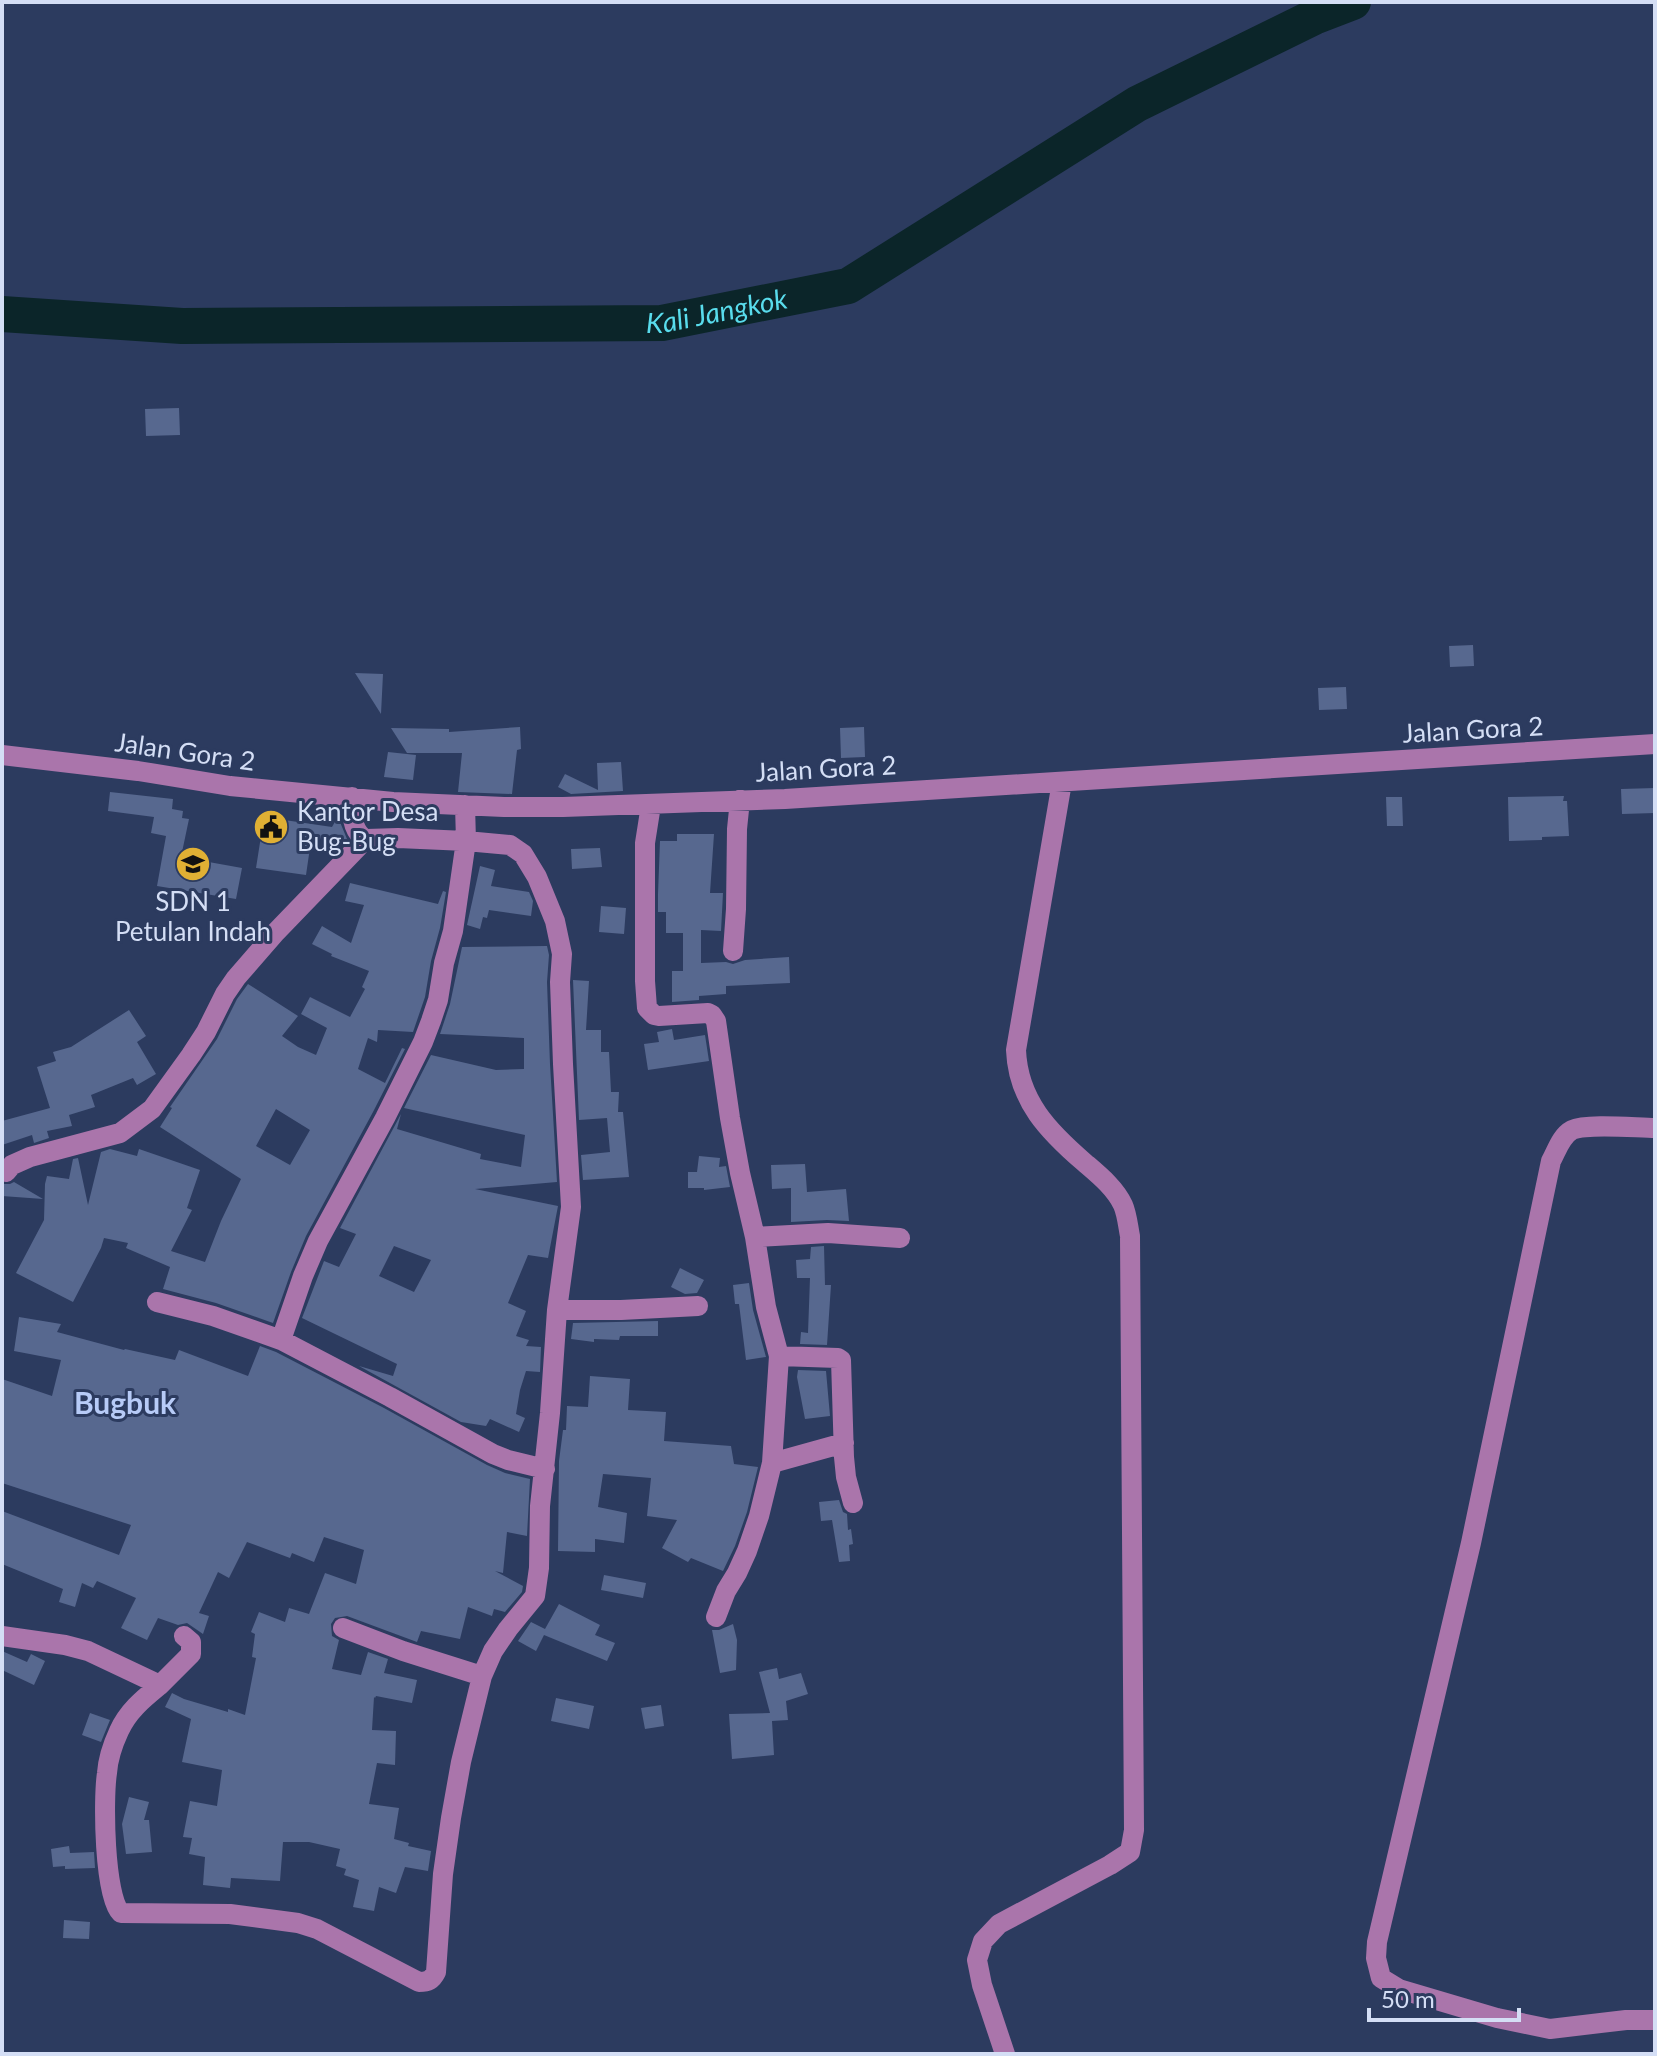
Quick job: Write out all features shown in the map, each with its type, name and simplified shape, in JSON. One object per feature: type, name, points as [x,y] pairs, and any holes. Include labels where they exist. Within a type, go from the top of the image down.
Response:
[{"type":"street","name":"Jalan Gora 2","points":[[2,755],[138,771],[230,786],[393,802],[563,807],[785,799],[1655,744]]},
{"type":"street","points":[[1005,2054],[977,1960],[983,1941],[999,1924],[1130,1852],[1134,1830],[1130,1236],[1123,1206],[1112,1188],[1058,1140],[1039,1116],[1017,1071],[1016,1050],[1062,782]]},
{"type":"street","points":[[184,1636],[191,1642],[191,1654],[126,1717],[117,1734],[107,1772],[105,1832],[117,1909],[124,1914],[230,1914],[298,1923],[317,1929],[419,1982],[433,1978],[451,1818],[482,1676],[493,1651],[535,1596],[539,1568],[540,1506],[557,1310],[571,1207],[560,982],[562,954],[559,934],[537,877],[523,854],[510,845],[367,839],[356,832],[352,797]]},
{"type":"street","points":[[733,951],[740,800]]},
{"type":"street","points":[[281,1340],[318,1241],[392,1106],[431,1021],[453,931],[466,841],[465,805]]},
{"type":"street","points":[[651,805],[645,843],[647,1008],[659,1016],[708,1013],[715,1018],[730,1118],[766,1307],[779,1356],[772,1463],[747,1551],[716,1617]]},
{"type":"street","points":[[3,1176],[12,1165],[30,1157],[120,1133],[152,1109],[206,1032],[236,978],[358,847],[362,837]]},
{"type":"street","points":[[1655,1128],[1574,1129],[1563,1137],[1551,1161],[1474,1528],[1377,1942],[1376,1958],[1381,1978],[1399,1989],[1497,2018],[1550,2029],[1626,2020],[1655,2020]]},
{"type":"street","points":[[755,1237],[828,1233],[900,1238]]},
{"type":"street","points":[[157,1302],[213,1316],[281,1340],[493,1454],[545,1469]]},
{"type":"street","points":[[557,1310],[698,1306]]},
{"type":"street","points":[[779,1356],[840,1358],[846,1477],[853,1503]]},
{"type":"street","points":[[772,1463],[844,1443]]},
{"type":"street","points":[[343,1628],[482,1676]]},
{"type":"street","points":[[2,1636],[88,1651],[160,1685]]},
{"type":"building","points":[[179,408],[180,435],[146,436],[145,409]]},
{"type":"building","points":[[1473,645],[1474,666],[1450,667],[1449,646]]},
{"type":"building","points":[[355,673],[383,674],[381,714]]},
{"type":"building","points":[[1346,687],[1347,709],[1319,710],[1318,688]]},
{"type":"building","points":[[520,727],[521,749],[517,750],[512,794],[458,792],[462,753],[407,753],[391,728],[449,729],[449,732]]},
{"type":"building","points":[[864,727],[865,757],[841,758],[840,728]]},
{"type":"building","points":[[388,752],[416,755],[413,780],[384,777]]},
{"type":"building","points":[[621,762],[623,791],[571,794],[558,787],[565,774],[598,790],[597,763]]},
{"type":"building","points":[[1655,788],[1655,813],[1622,814],[1621,789]]},
{"type":"building","points":[[110,792],[173,799],[172,809],[183,811],[182,818],[189,819],[181,857],[242,868],[236,899],[157,886],[166,836],[151,833],[154,817],[108,811]]},
{"type":"building","points":[[1564,796],[1569,836],[1509,841],[1508,797]]},
{"type":"building","points":[[1386,797],[1402,797],[1403,826],[1387,826]]},
{"type":"building","points":[[264,817],[332,827],[336,820],[340,822],[347,839],[339,848],[312,834],[306,875],[256,868]]},
{"type":"building","points":[[677,834],[714,834],[710,893],[723,893],[721,931],[701,930],[701,963],[733,964],[745,960],[789,957],[790,983],[726,986],[726,994],[672,1002],[672,971],[683,971],[683,933],[666,933],[666,912],[658,912],[658,894],[660,841],[677,841]]},
{"type":"building","points":[[600,848],[602,867],[572,869],[571,849]]},
{"type":"building","points":[[480,866],[495,870],[491,886],[529,892],[533,901],[531,916],[489,910],[487,918],[483,917],[480,929],[467,925]]},
{"type":"building","points":[[350,883],[438,904],[443,891],[446,892],[425,997],[413,1032],[378,1030],[377,1042],[368,1038],[358,1069],[385,1083],[402,1048],[405,1049],[306,1236],[273,1323],[163,1289],[170,1267],[126,1248],[128,1243],[104,1238],[73,1302],[16,1273],[44,1220],[47,1176],[69,1179],[73,1159],[78,1158],[88,1205],[101,1152],[110,1149],[137,1156],[139,1149],[200,1170],[187,1208],[192,1210],[171,1251],[205,1262],[241,1179],[160,1127],[170,1107],[217,1039],[248,984],[298,1016],[282,1036],[316,1055],[327,1028],[301,1014],[310,997],[350,1017],[365,989],[362,987],[369,971],[331,956],[312,944],[322,926],[351,943],[364,905],[345,901]],"holes":[[[276,1109],[310,1130],[290,1165],[256,1146]]]},
{"type":"building","points":[[601,906],[626,908],[624,934],[599,932]]},
{"type":"building","points":[[547,946],[549,955],[547,982],[557,1182],[475,1189],[558,1206],[548,1258],[528,1255],[508,1303],[526,1311],[516,1336],[529,1340],[526,1346],[541,1347],[540,1372],[526,1371],[520,1390],[516,1414],[525,1418],[519,1432],[490,1419],[486,1426],[461,1422],[359,1366],[393,1376],[397,1364],[302,1318],[324,1261],[339,1267],[356,1234],[340,1228],[401,1114],[397,1129],[481,1154],[480,1159],[521,1167],[525,1135],[404,1108],[431,1055],[496,1070],[524,1069],[524,1038],[440,1034],[462,947]],"holes":[[[394,1246],[431,1260],[414,1292],[379,1276]]]},
{"type":"building","points":[[573,980],[589,981],[586,1030],[601,1030],[601,1052],[609,1052],[611,1092],[619,1092],[618,1112],[623,1112],[629,1177],[583,1180],[581,1155],[610,1152],[607,1118],[579,1120]]},
{"type":"building","points":[[129,1010],[146,1036],[137,1042],[156,1074],[137,1085],[133,1078],[91,1095],[95,1107],[69,1115],[72,1126],[47,1131],[49,1138],[34,1143],[32,1135],[2,1145],[2,1121],[50,1108],[37,1067],[56,1061],[53,1052],[71,1047]]},
{"type":"building","points":[[672,1029],[674,1040],[705,1035],[709,1061],[648,1070],[644,1044],[659,1042],[657,1032]]},
{"type":"building","points":[[699,1156],[720,1158],[719,1167],[726,1166],[730,1187],[688,1188],[688,1172],[697,1172]]},
{"type":"building","points":[[805,1164],[807,1192],[846,1189],[849,1221],[791,1222],[791,1188],[772,1189],[771,1165]]},
{"type":"building","points":[[14,1182],[43,1199],[2,1196],[2,1184]]},
{"type":"building","points":[[824,1246],[825,1285],[831,1285],[827,1345],[800,1344],[801,1332],[808,1333],[810,1278],[797,1278],[796,1260],[810,1259],[811,1247]]},
{"type":"building","points":[[680,1268],[704,1280],[697,1293],[685,1294],[671,1287]]},
{"type":"building","points":[[749,1283],[766,1357],[746,1360],[739,1304],[735,1304],[733,1285]]},
{"type":"building","points":[[19,1317],[61,1324],[57,1332],[124,1350],[175,1360],[179,1350],[248,1376],[260,1346],[384,1408],[487,1465],[530,1479],[527,1536],[507,1532],[503,1573],[495,1571],[523,1586],[522,1592],[505,1612],[494,1609],[492,1616],[468,1607],[460,1639],[421,1631],[417,1642],[347,1616],[335,1618],[331,1624],[332,1636],[339,1640],[332,1669],[361,1675],[368,1652],[388,1659],[384,1673],[417,1680],[412,1703],[374,1697],[372,1730],[396,1731],[395,1765],[377,1763],[369,1804],[399,1808],[394,1839],[431,1851],[428,1871],[405,1867],[396,1893],[379,1887],[374,1911],[353,1907],[359,1880],[344,1875],[346,1869],[336,1866],[340,1849],[309,1842],[283,1842],[280,1881],[231,1878],[230,1888],[203,1885],[205,1857],[189,1854],[192,1838],[183,1837],[190,1801],[217,1806],[222,1770],[182,1762],[191,1719],[165,1707],[172,1693],[245,1715],[256,1658],[252,1657],[255,1634],[251,1632],[259,1612],[285,1622],[289,1608],[309,1614],[325,1573],[356,1584],[364,1550],[324,1537],[314,1562],[292,1553],[290,1558],[247,1542],[229,1578],[218,1572],[199,1613],[209,1616],[203,1634],[187,1623],[178,1625],[158,1618],[147,1640],[121,1628],[136,1598],[97,1581],[93,1588],[82,1583],[75,1607],[59,1602],[63,1589],[2,1564],[2,1511],[119,1555],[131,1525],[2,1483],[2,1379],[52,1396],[61,1360],[14,1351]]},
{"type":"building","points":[[658,1321],[658,1336],[620,1336],[619,1340],[594,1339],[594,1342],[571,1339],[573,1323]]},
{"type":"building","points":[[798,1370],[826,1371],[830,1416],[805,1419]]},
{"type":"building","points":[[590,1376],[630,1379],[628,1410],[666,1412],[664,1441],[731,1446],[734,1464],[758,1467],[747,1512],[723,1571],[691,1558],[688,1562],[662,1548],[677,1520],[647,1516],[651,1478],[603,1474],[598,1507],[627,1513],[624,1543],[595,1539],[595,1552],[558,1551],[559,1461],[563,1430],[566,1430],[567,1406],[588,1407]]},
{"type":"building","points":[[839,1500],[843,1512],[847,1514],[853,1544],[849,1545],[850,1561],[839,1562],[832,1520],[821,1521],[819,1502]]},
{"type":"building","points":[[604,1575],[646,1583],[643,1598],[601,1590]]},
{"type":"building","points":[[559,1604],[600,1625],[595,1635],[615,1643],[607,1661],[544,1635],[536,1651],[518,1641],[531,1622],[545,1629]]},
{"type":"building","points":[[733,1624],[737,1640],[736,1670],[720,1673],[712,1630]]},
{"type":"building","points":[[2,1651],[27,1662],[31,1654],[45,1661],[34,1685],[2,1670]]},
{"type":"building","points":[[777,1668],[779,1679],[801,1673],[808,1694],[786,1701],[788,1720],[772,1721],[774,1755],[732,1759],[729,1714],[770,1713],[759,1672]]},
{"type":"building","points":[[556,1698],[594,1706],[589,1729],[551,1721]]},
{"type":"building","points":[[661,1705],[664,1726],[645,1729],[641,1708]]},
{"type":"building","points":[[90,1713],[110,1720],[101,1742],[82,1735]]},
{"type":"building","points":[[129,1797],[149,1802],[144,1820],[149,1820],[152,1852],[126,1854],[122,1824]]},
{"type":"building","points":[[69,1846],[70,1853],[94,1852],[95,1868],[53,1867],[51,1849]]},
{"type":"building","points":[[64,1920],[90,1922],[89,1939],[63,1938]]},
{"type":"waterway","name":"Kali Jangkok","points":[[2,314],[182,326],[662,323],[848,286],[1137,104],[1314,17],[1353,2]]},
{"type":"place","name":"Kantor Desa Bug-Bug","points":[[271,827]]},
{"type":"place","name":"SDN 1 Petulan Indah","points":[[193,864]]},
{"type":"district","name":"Bugbuk","points":[[125,1404]]}]
